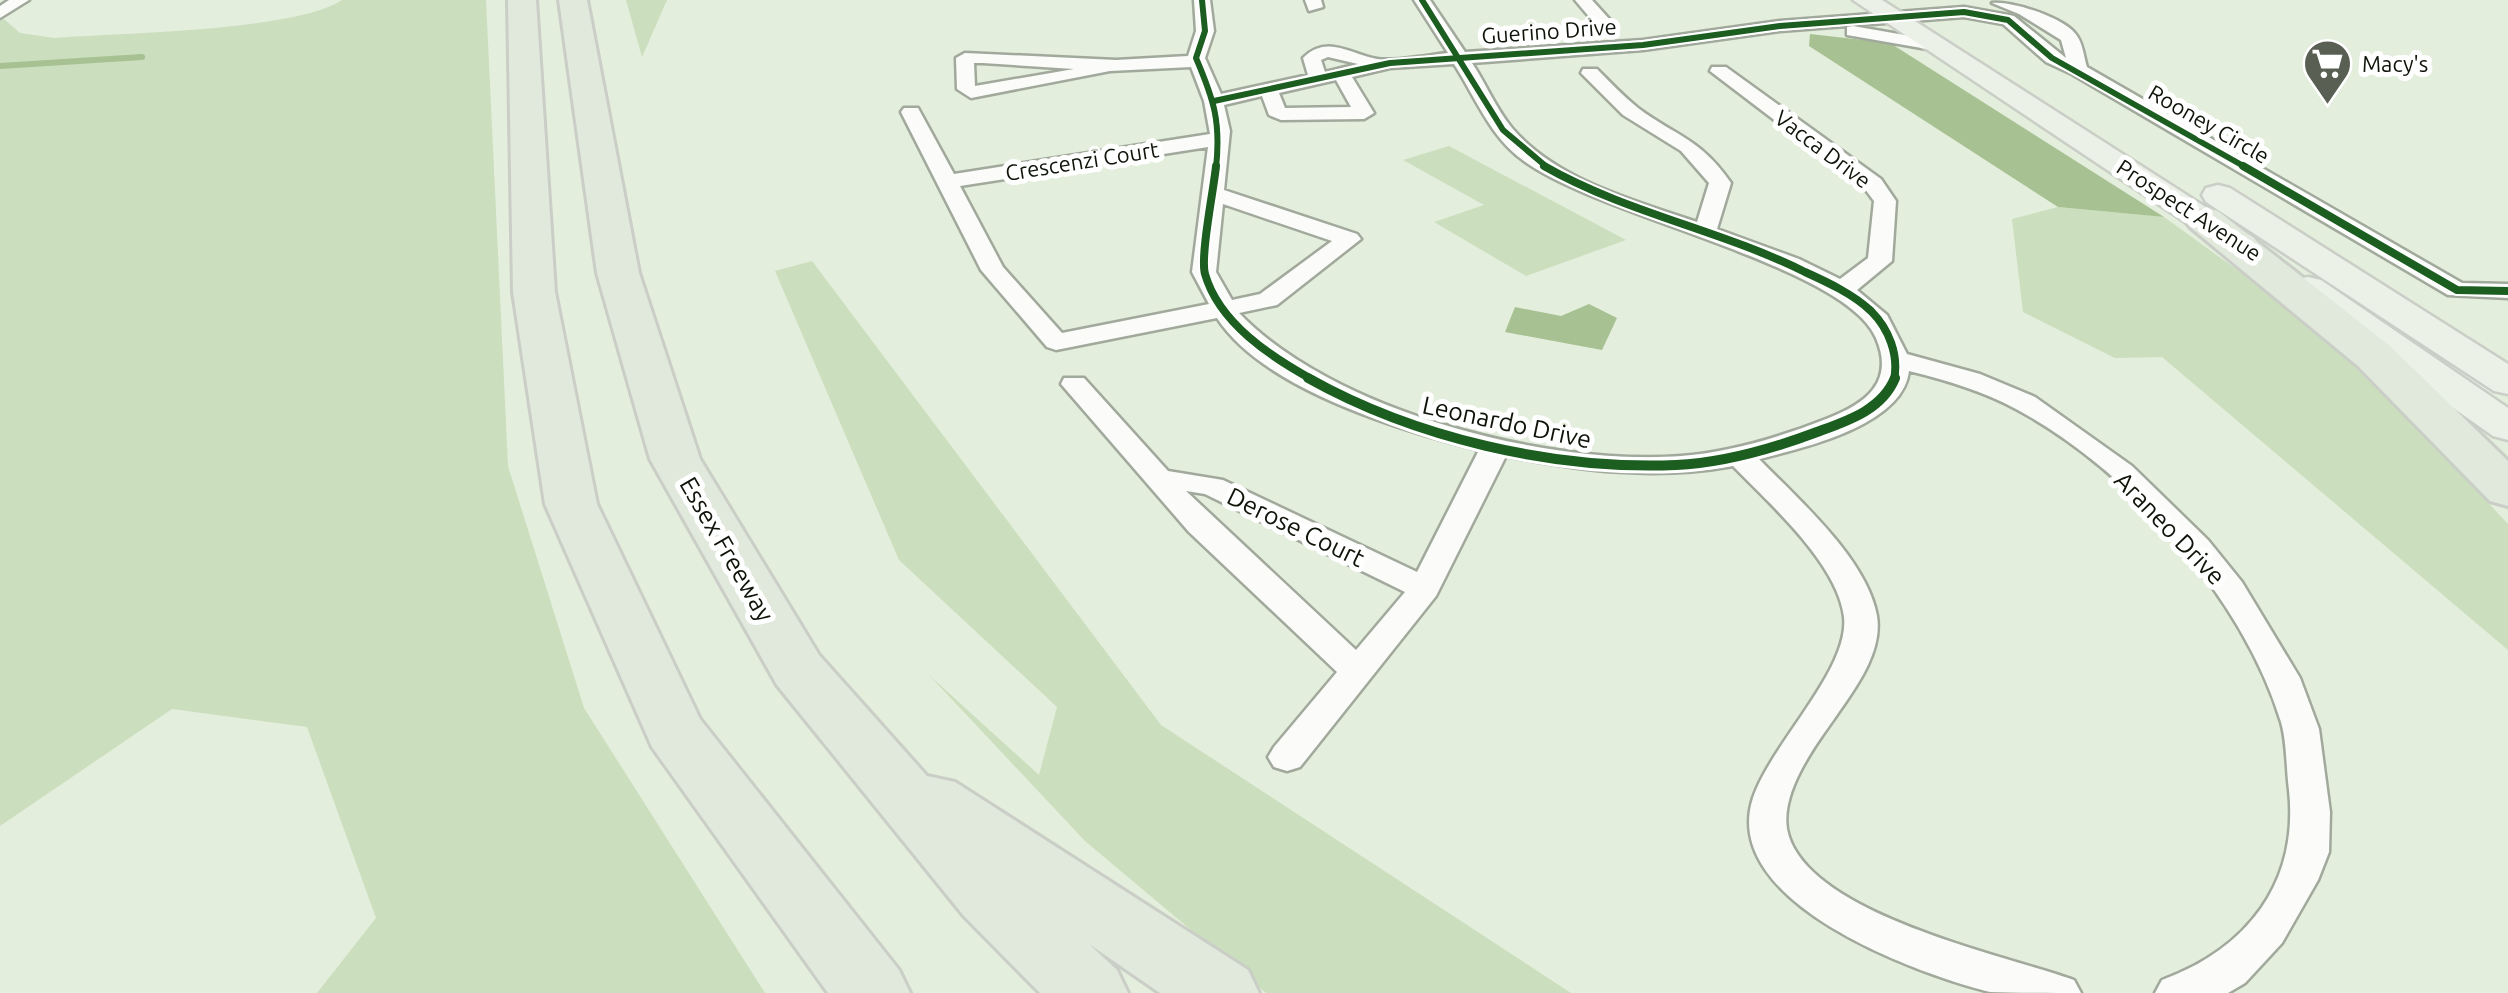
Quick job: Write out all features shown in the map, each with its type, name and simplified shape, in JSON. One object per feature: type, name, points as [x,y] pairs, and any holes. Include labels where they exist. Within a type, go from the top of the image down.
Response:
[{"type":"highway","points":[[522,0],[534,292],[571,504],[674,731],[872,993]]},
{"type":"highway","name":"Essex Freeway","points":[[573,0],[618,273],[675,459],[798,670],[989,895],[1090,993]]},
{"type":"highway","points":[[2204,220],[2374,356],[2508,490]]},
{"type":"highway","points":[[883,768],[1221,993]]},
{"type":"main road","name":"Prospect Avenue","points":[[1894,7],[1932,46],[2204,220],[2508,426]]},
{"type":"main road","name":"Prospect Avenue","points":[[1894,7],[2250,215],[2508,382]]},
{"type":"street","points":[[0,13],[21,0]]},
{"type":"street","points":[[1202,0],[1205,32],[1197,61],[1214,101],[1219,139],[1204,272],[1220,310]]},
{"type":"street","points":[[1422,0],[1487,110],[1512,142],[1596,192],[1705,232],[1840,290],[1868,308],[1893,345],[1894,358]]},
{"type":"street","points":[[1583,0],[1602,22]]},
{"type":"street","points":[[1894,7],[1980,1],[2016,6],[2069,37],[2079,70]]},
{"type":"street","name":"Guerino Drive","points":[[1738,32],[1750,19],[1765,15],[1894,7]]},
{"type":"street","name":"Guerino Drive","points":[[1214,101],[1374,65],[1661,43],[1894,7]]},
{"type":"street","name":"Rooney Circle","points":[[1894,7],[1998,16],[2018,26],[2052,58],[2458,290],[2508,291]]},
{"type":"street","points":[[1795,24],[1932,46]]},
{"type":"street","points":[[1320,78],[1312,68],[1312,58],[1321,52],[1346,52],[1374,65]]},
{"type":"street","points":[[1107,66],[970,92],[966,89],[965,58],[1107,66],[1197,61]]},
{"type":"street","name":"Vacca Drive","points":[[1719,71],[1873,184],[1885,202],[1880,261],[1840,290]]},
{"type":"street","points":[[1269,90],[1276,111],[1281,114],[1364,113],[1342,72]]},
{"type":"street","points":[[1590,74],[1633,113],[1687,142],[1708,163],[1720,183],[1705,232]]},
{"type":"street","points":[[912,112],[993,270],[1056,342],[1268,300],[1349,240],[1213,193]]},
{"type":"street","name":"Crescenzi Court","points":[[945,182],[1219,139]]},
{"type":"street","name":"Leonardo Drive","points":[[1220,310],[1245,335],[1292,368],[1391,416],[1496,446],[1624,465],[1675,465],[1740,456],[1847,421],[1878,403],[1894,380],[1894,358]]},
{"type":"street","name":"Araneo Drive","points":[[1894,358],[1962,376],[1999,391],[2078,438],[2191,542],[2240,604],[2272,658],[2299,724],[2314,840],[2292,892],[2266,938],[2225,973],[2177,993]]},
{"type":"street","name":"Derose Court","points":[[1074,384],[1200,525],[1355,669]]},
{"type":"street","points":[[1287,757],[1355,669],[1425,589],[1496,446]]},
{"type":"street","points":[[1740,456],[1820,542],[1845,580],[1861,616],[1859,650],[1798,744],[1770,808],[1768,832],[1778,855],[1806,887],[1842,914],[1930,956],[2059,993]]},
{"type":"street","name":"Derose Court","points":[[1162,479],[1212,486],[1425,589]]},
{"type":"shaded area","points":[[342,0],[486,0],[508,466],[584,708],[765,993],[317,993],[376,918],[307,727],[172,709],[0,826],[0,20],[4,19],[20,33],[54,38],[161,32],[286,18]]},
{"type":"shaded area","points":[[626,0],[667,0],[642,57]]},
{"type":"shaded area","points":[[1810,34],[1890,43],[2164,217],[2058,207],[1809,46]]},
{"type":"shaded area","points":[[1449,146],[1626,240],[1526,276],[1434,222],[1484,205],[1403,160]]},
{"type":"shaded area","points":[[2058,207],[2164,217],[2341,345],[2508,524],[2508,650],[2162,357],[2115,358],[2023,312],[2012,219]]},
{"type":"shaded area","points":[[812,261],[1161,725],[1571,993],[1266,993],[1085,841],[929,675],[1039,775],[1057,707],[899,560],[775,271]]},
{"type":"shaded area","points":[[1589,304],[1617,318],[1602,350],[1505,332],[1515,307],[1561,316]]},
{"type":"waterway","points":[[0,66],[142,57]]},
{"type":"cycle path","points":[[1202,0],[1205,31],[1196,58],[1214,101],[1220,131],[1204,272],[1230,319],[1276,360],[1337,394],[1408,422],[1483,443],[1556,457],[1623,464],[1677,465],[1751,453],[1843,422],[1884,398],[1895,379],[1896,359],[1872,312],[1829,283],[1790,264],[1624,204],[1584,187],[1528,155],[1494,117],[1422,0]]},
{"type":"cycle path","points":[[1214,101],[1390,63],[1643,45],[1780,26],[1964,12],[2008,20],[2052,58],[2079,70],[2457,290],[2508,291]]},
{"type":"place","name":"Macy's","points":[[2327,106]]}]
